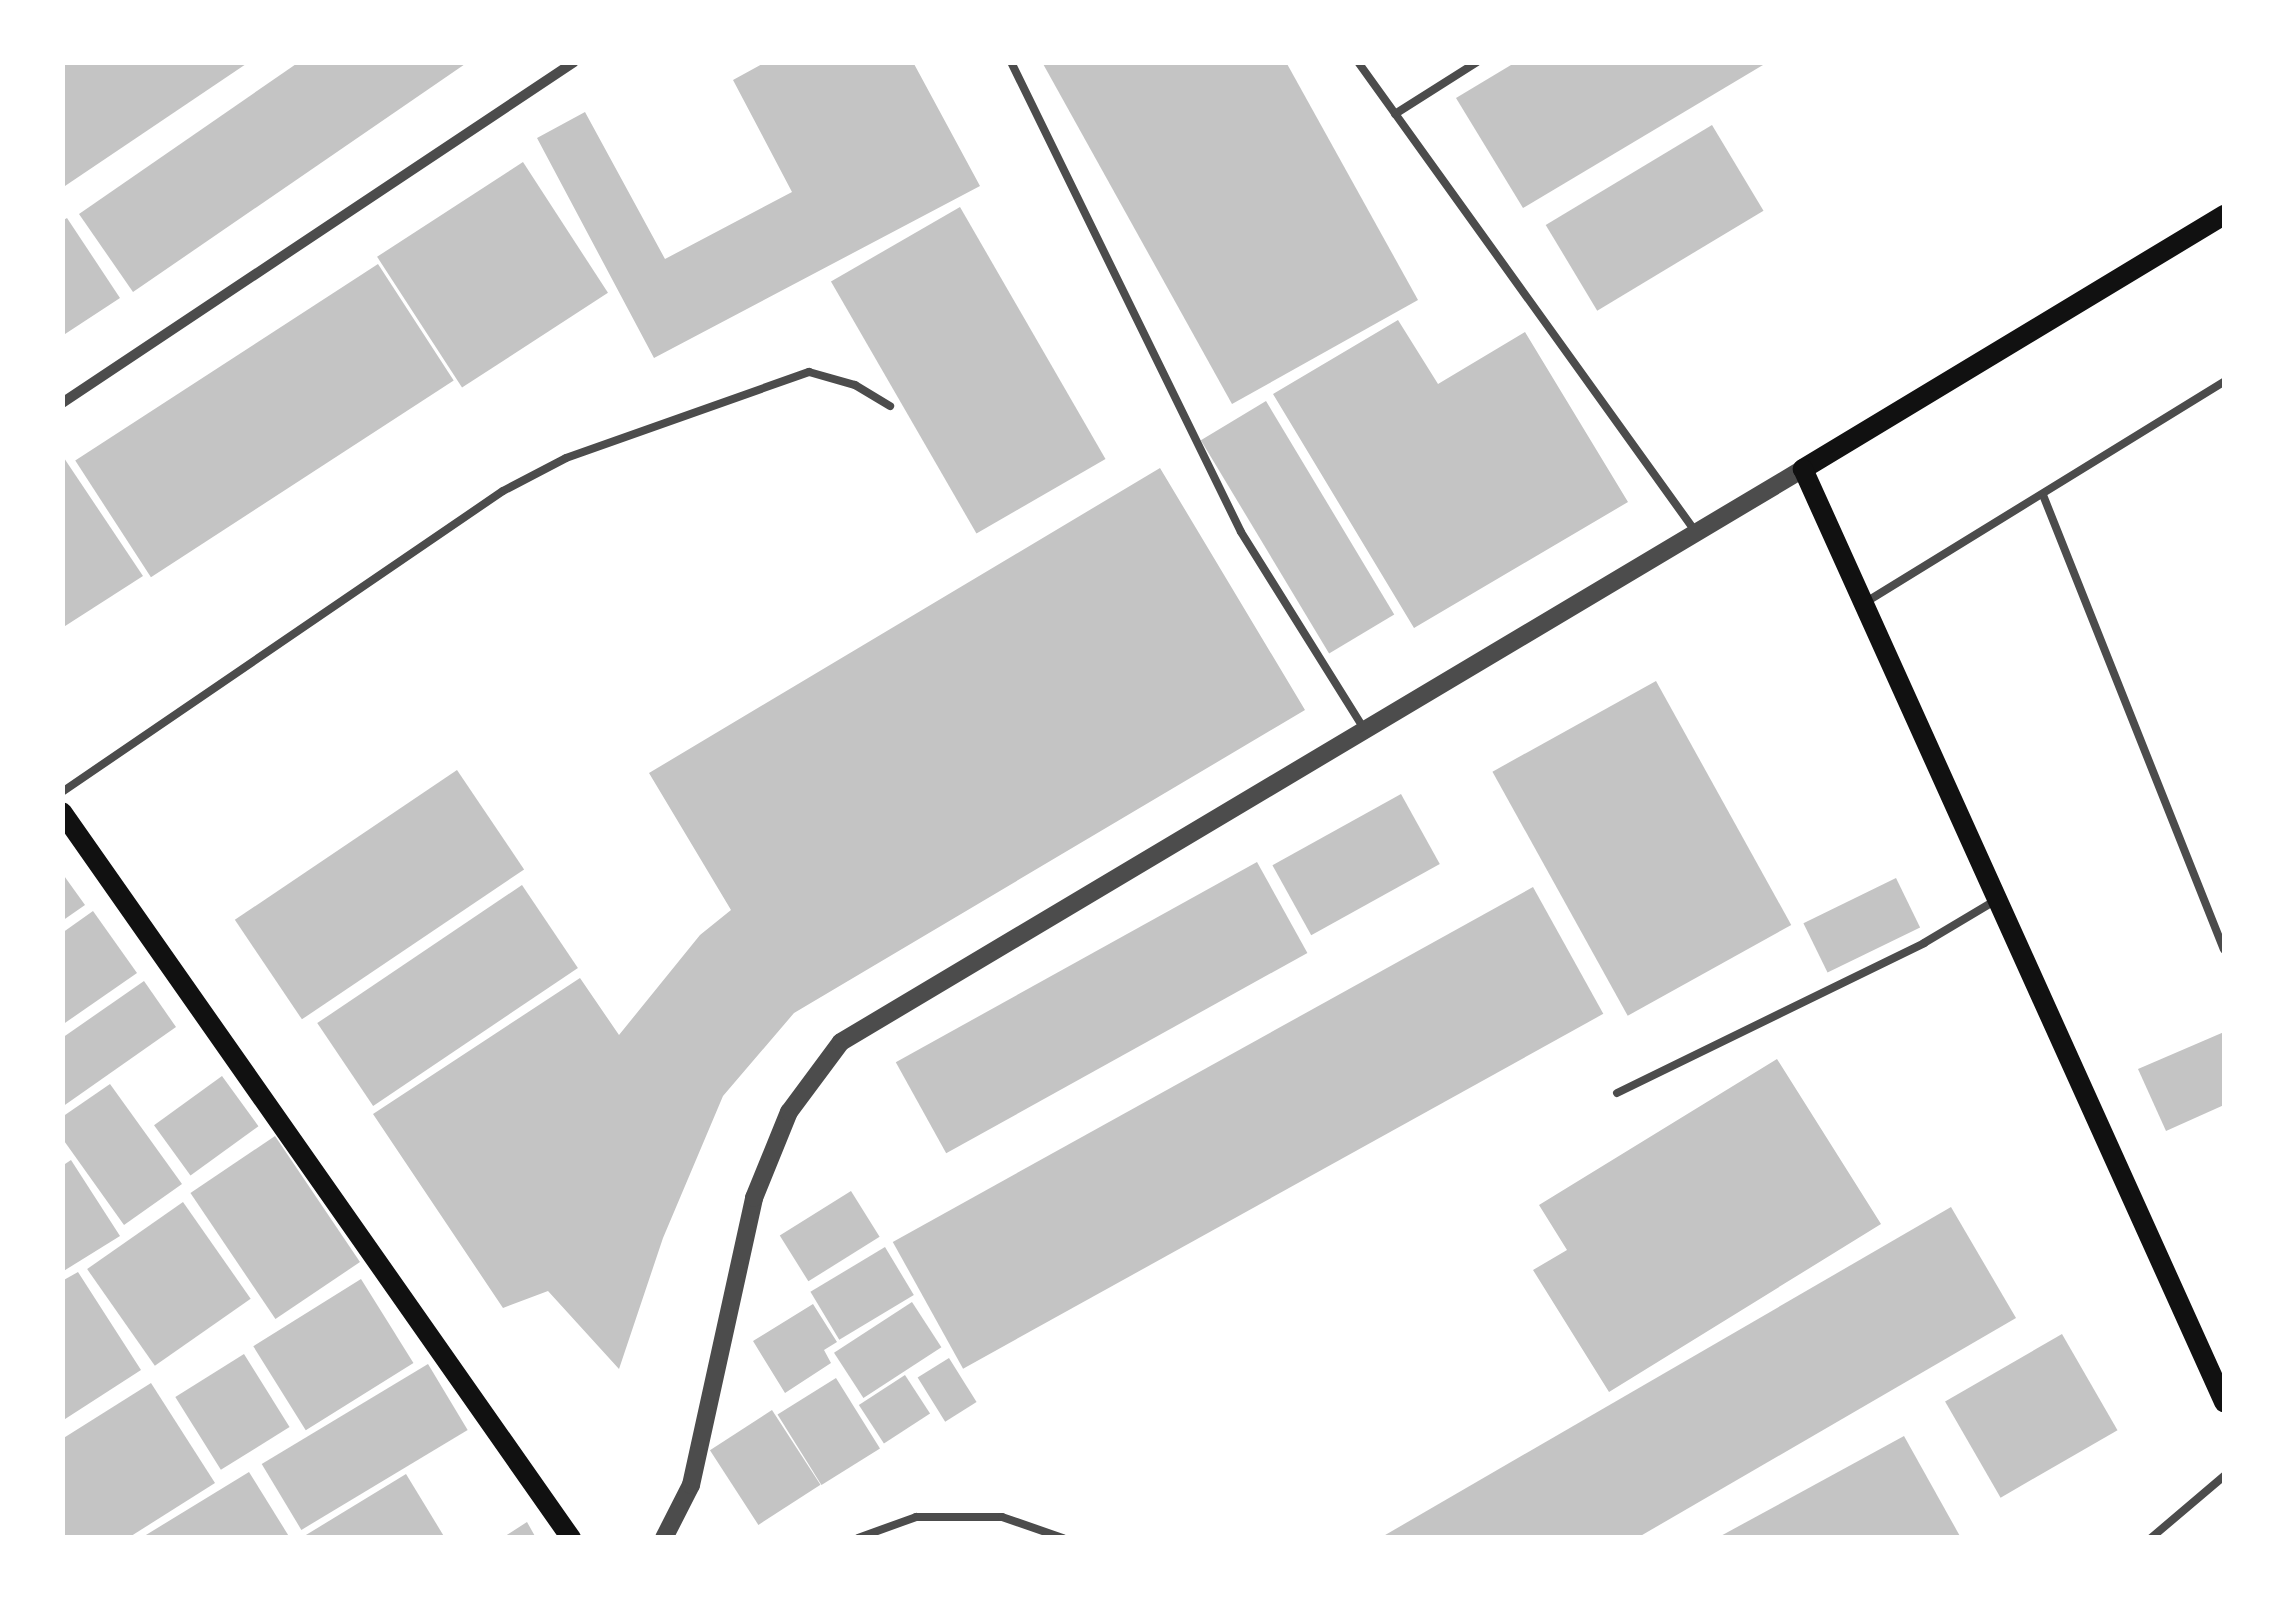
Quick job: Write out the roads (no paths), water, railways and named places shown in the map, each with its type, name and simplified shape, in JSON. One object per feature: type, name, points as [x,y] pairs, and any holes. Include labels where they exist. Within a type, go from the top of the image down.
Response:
[{"type":"main road","points":[[2224,214],[1803,469],[2224,1402]]},
{"type":"main road","points":[[62,812],[571,1538]]},
{"type":"street","points":[[62,403],[574,62]]},
{"type":"street","points":[[664,1538],[691,1486],[754,1198],[788,1112],[840,1042],[1803,469]]},
{"type":"lane","points":[[1010,62],[1242,532],[1364,730]]},
{"type":"lane","points":[[1358,62],[1695,531]]},
{"type":"lane","points":[[1395,114],[1477,62]]},
{"type":"lane","points":[[62,792],[488,501],[566,458],[808,372],[855,386],[890,406]]},
{"type":"lane","points":[[1864,603],[2224,382]]},
{"type":"lane","points":[[2042,496],[2224,948]]},
{"type":"lane","points":[[1617,1093],[1924,943],[1997,900]]},
{"type":"lane","points":[[2151,1538],[2224,1476]]},
{"type":"lane","points":[[858,1538],[916,1517],[1002,1517],[1064,1538]]}]
